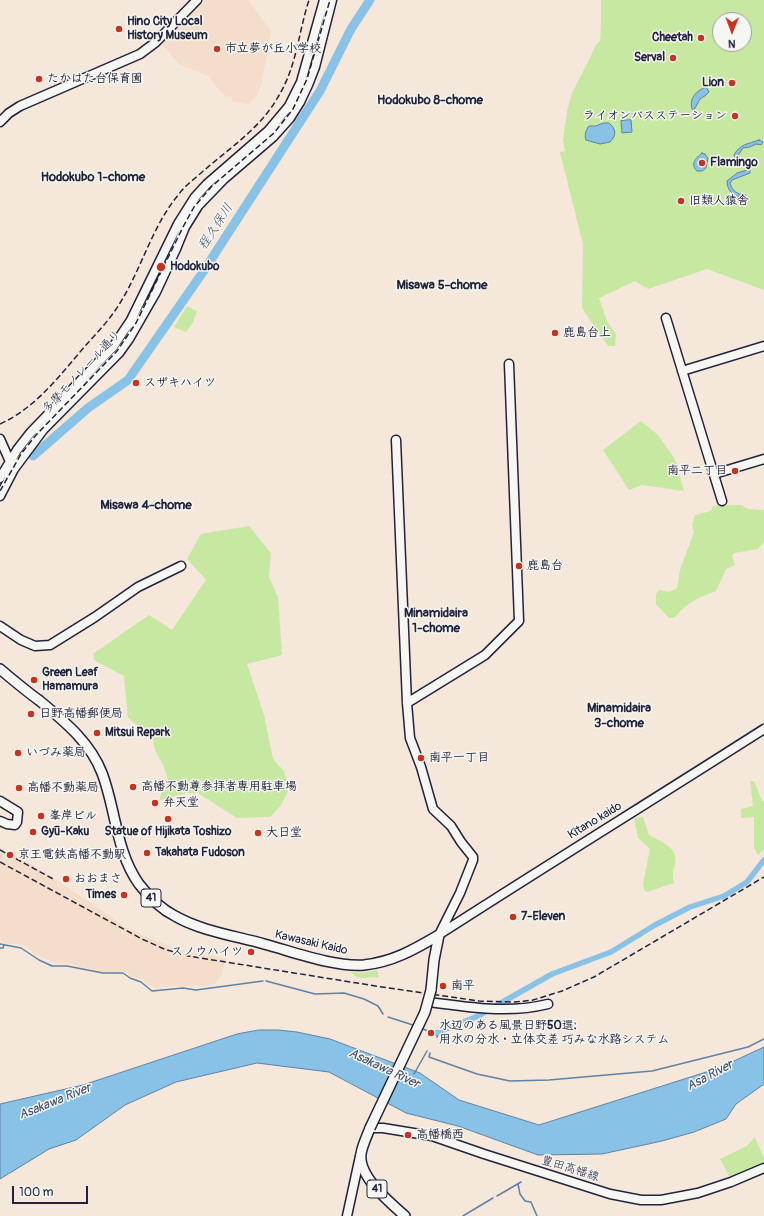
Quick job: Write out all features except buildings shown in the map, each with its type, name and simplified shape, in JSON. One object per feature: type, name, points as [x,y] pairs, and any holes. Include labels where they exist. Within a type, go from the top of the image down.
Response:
[{"type":"main road","points":[[0,122],[20,106],[140,54],[156,42],[197,0]]},
{"type":"main road","name":"多摩モノレール通り","points":[[0,478],[17,450],[38,425],[99,362],[122,335],[178,224],[195,197],[207,184],[268,131],[286,110],[301,82],[324,0]]},
{"type":"main road","name":"多摩モノレール通り","points":[[0,496],[14,469],[43,430],[119,353],[129,339],[156,292],[185,227],[203,200],[224,179],[273,137],[295,110],[306,91],[332,0]]},
{"type":"main road","points":[[666,318],[722,501]]},
{"type":"main road","points":[[682,371],[764,346]]},
{"type":"main road","points":[[407,703],[485,655],[519,621],[509,364]]},
{"type":"main road","points":[[0,439],[14,469]]},
{"type":"main road","points":[[347,1216],[360,1155],[370,1128],[429,1002],[434,960],[439,935],[455,904],[472,863],[473,856],[461,842],[451,826],[433,809],[421,767],[411,743],[408,727],[396,440]]},
{"type":"main road","points":[[714,474],[764,459]]},
{"type":"main road","points":[[0,626],[21,640],[35,646],[50,645],[95,617],[138,587],[181,566]]},
{"type":"main road","name":"Kawasaki Kaido","points":[[0,670],[68,724],[86,744],[95,757],[103,775],[123,852],[134,876],[154,901],[174,916],[196,926],[343,964],[365,964],[387,961],[416,948],[439,935]]},
{"type":"main road","name":"Kitano kaido","points":[[439,935],[566,853],[674,787],[764,729]]},
{"type":"main road","points":[[0,801],[18,812],[17,822],[15,825],[0,821]]},
{"type":"main road","points":[[455,904],[458,914],[468,916]]},
{"type":"main road","points":[[416,948],[431,950],[434,960]]},
{"type":"main road","points":[[429,1002],[506,1010],[525,1009],[548,1004]]},
{"type":"main road","name":"豊田高幡線","points":[[370,1128],[383,1128],[427,1135],[610,1194],[641,1200],[661,1200],[698,1193],[731,1182],[764,1168]]},
{"type":"main road","name":"41","points":[[360,1155],[364,1169],[373,1185],[385,1199],[405,1216]]},
{"type":"shaded area","name":"市立夢が丘小学校","points":[[201,0],[248,0],[271,31],[261,86],[256,97],[248,104],[233,102],[231,96],[227,97],[212,82],[209,76],[179,64],[162,44],[192,12]]},
{"type":"shaded area","points":[[0,848],[41,870],[126,928],[180,950],[226,958],[221,976],[215,984],[206,986],[174,986],[155,988],[140,978],[134,977],[123,971],[108,973],[65,963],[57,963],[35,955],[30,948],[19,944],[5,944],[0,938]]},
{"type":"green space","points":[[601,0],[764,0],[764,290],[707,269],[648,289],[635,281],[599,298],[607,321],[616,334],[615,346],[608,346],[582,308],[583,244],[560,152],[565,151],[563,141],[567,111],[572,93],[596,45],[600,41]]},
{"type":"green space","points":[[187,306],[197,311],[193,322],[186,332],[174,327]]},
{"type":"green space","points":[[641,421],[657,434],[675,459],[684,491],[642,485],[629,490],[603,450]]},
{"type":"green space","points":[[741,505],[748,509],[764,510],[764,542],[758,549],[734,553],[732,556],[735,565],[726,569],[716,591],[694,601],[675,617],[669,618],[656,604],[656,594],[659,590],[669,592],[677,588],[680,570],[694,532],[692,525],[695,515],[711,511],[713,506]]},
{"type":"green space","points":[[249,526],[271,553],[269,577],[278,597],[282,655],[247,664],[264,715],[273,759],[284,771],[289,790],[281,805],[270,817],[237,818],[198,793],[186,793],[160,800],[162,789],[169,783],[164,767],[155,750],[152,736],[128,718],[124,676],[94,660],[93,654],[149,615],[172,630],[206,580],[187,559],[201,534]]},
{"type":"green space","points":[[750,781],[754,781],[762,801],[764,801],[764,849],[758,855],[754,847],[754,817],[741,818],[741,809],[753,806]]},
{"type":"green space","points":[[643,817],[649,835],[672,849],[676,858],[673,874],[674,883],[647,892],[644,890],[643,884],[650,849],[638,838],[634,818]]},
{"type":"green space","points":[[377,970],[379,977],[361,978],[356,977],[351,972],[362,973]]},
{"type":"green space","points":[[755,1137],[764,1158],[764,1165],[732,1178],[729,1176],[720,1159],[747,1146]]},
{"type":"water","points":[[706,87],[709,92],[700,99],[694,110],[692,109],[692,98]]},
{"type":"water","points":[[631,120],[632,132],[622,133],[621,121]]},
{"type":"water","points":[[609,123],[615,132],[614,137],[610,142],[600,144],[586,140],[585,136],[589,126]]},
{"type":"water","points":[[759,140],[763,142],[761,145],[756,144],[743,148],[737,157],[739,161],[749,164],[750,167],[750,173],[732,180],[730,183],[736,192],[746,195],[745,198],[738,196],[730,191],[727,181],[737,173],[747,170],[748,167],[736,162],[734,155],[742,146]]},
{"type":"water","points":[[702,153],[708,158],[706,168],[702,171],[697,171],[694,166],[694,162]]},
{"type":"water","points":[[259,1030],[297,1032],[330,1039],[420,1073],[459,1100],[539,1125],[719,1068],[764,1047],[764,1084],[736,1104],[726,1119],[694,1132],[662,1141],[602,1154],[538,1155],[458,1126],[406,1113],[329,1072],[257,1063],[176,1082],[125,1105],[76,1140],[49,1149],[0,1179],[0,1104],[83,1085],[237,1034]]},
{"type":"waterway","name":"程久保川","points":[[33,456],[88,408],[128,380],[203,272],[320,91],[351,29],[370,0]]},
{"type":"waterway","points":[[436,1033],[478,1016],[552,974],[611,952],[655,925],[690,907],[724,896],[747,882],[764,860]]},
{"type":"waterway","points":[[0,944],[21,948],[39,960],[52,966],[67,966],[103,973],[123,973],[130,978],[141,982],[152,991],[183,988],[196,990],[263,981]]},
{"type":"waterway","points":[[0,948],[3,948],[4,945]]},
{"type":"waterway","points":[[266,981],[315,994],[344,993],[364,999],[378,1006],[383,1014]]},
{"type":"waterway","points":[[388,1017],[416,1026]]},
{"type":"waterway","points":[[437,1037],[438,1034],[455,1025]]},
{"type":"waterway","points":[[421,1028],[437,1035]]},
{"type":"waterway","name":"Asa River","points":[[430,1053],[429,1057],[477,1074],[510,1081],[549,1080],[652,1071],[748,1047],[764,1039]]},
{"type":"waterway","name":"Asakawa River","points":[[414,1074],[427,1051]]},
{"type":"waterway","points":[[497,1196],[521,1182]]},
{"type":"waterway","points":[[518,1184],[520,1194],[525,1201],[531,1202],[537,1216]]},
{"type":"waterway","points":[[463,1216],[493,1198]]},
{"type":"railway","points":[[0,424],[13,417],[36,400],[57,379],[104,325],[128,290],[154,233],[179,194],[189,183],[253,129],[271,108],[289,74],[309,0]]},
{"type":"railway","points":[[0,491],[21,454],[36,435],[117,351],[136,323],[194,207],[212,186],[274,133],[293,109],[307,79],[330,0]]},
{"type":"railway","points":[[0,850],[55,880]]},
{"type":"railway","points":[[0,862],[142,939],[164,949],[188,956],[479,1001],[515,1002],[533,1000],[562,991],[594,977],[764,877]]},
{"type":"place","name":"Hino City Local History Museum","points":[[119,29]]},
{"type":"place","name":"Cheetah","points":[[701,38]]},
{"type":"place","name":"市立夢が丘小学校","points":[[217,49]]},
{"type":"place","name":"Serval","points":[[673,58]]},
{"type":"place","name":"たかはた台保育園","points":[[39,79]]},
{"type":"place","name":"Lion","points":[[732,83]]},
{"type":"place","name":"ライオンバスステーション","points":[[735,116]]},
{"type":"place","name":"Flamingo","points":[[702,163]]},
{"type":"place","name":"旧類人猿舎","points":[[681,201]]},
{"type":"place","name":"Hodokubo","points":[[161,267]]},
{"type":"place","name":"鹿島台上","points":[[555,333]]},
{"type":"place","name":"スザキハイツ","points":[[136,383]]},
{"type":"place","name":"南平二丁目","points":[[735,471]]},
{"type":"place","name":"鹿島台","points":[[519,566]]},
{"type":"place","name":"Green Leaf Hamamura","points":[[34,680]]},
{"type":"place","name":"日野高幡郵便局","points":[[31,714]]},
{"type":"place","name":"Mitsui Repark","points":[[97,733]]},
{"type":"place","name":"いづみ薬局","points":[[18,753]]},
{"type":"place","name":"南平一丁目","points":[[421,758]]},
{"type":"place","name":"高幡不動尊参拝者専用駐車場","points":[[133,787]]},
{"type":"place","name":"高幡不動薬局","points":[[19,788]]},
{"type":"place","name":"弁天堂","points":[[155,803]]},
{"type":"place","name":"峯岸ビル","points":[[41,816]]},
{"type":"place","name":"Statue of Hijikata Toshizo","points":[[168,819]]},
{"type":"place","name":"Gyū-Kaku","points":[[33,832]]},
{"type":"place","name":"大日堂","points":[[258,833]]},
{"type":"place","name":"Takahata Fudoson","points":[[147,853]]},
{"type":"place","name":"京王電鉄高幡不動駅","points":[[10,855]]},
{"type":"place","name":"おおまさ","points":[[66,879]]},
{"type":"place","name":"Times","points":[[124,895]]},
{"type":"place","name":"7-Eleven","points":[[513,917]]},
{"type":"place","name":"スノウハイツ","points":[[251,952]]},
{"type":"place","name":"南平","points":[[443,986]]},
{"type":"place","name":"水辺のある風景日野50選: 用水の分水・立体交差 巧みな水路システム","points":[[431,1033]]},
{"type":"place","name":"高幡橋西","points":[[408,1135]]},
{"type":"district","name":"Hodokubo 8-chome","points":[[430,101]]},
{"type":"district","name":"Hodokubo 1-chome","points":[[93,178]]},
{"type":"district","name":"Misawa 5-chome","points":[[442,286]]},
{"type":"district","name":"Misawa 4-chome","points":[[146,506]]},
{"type":"district","name":"Minamidaira 1-chome","points":[[436,622]]},
{"type":"district","name":"Minamidaira 3-chome","points":[[619,716]]}]
